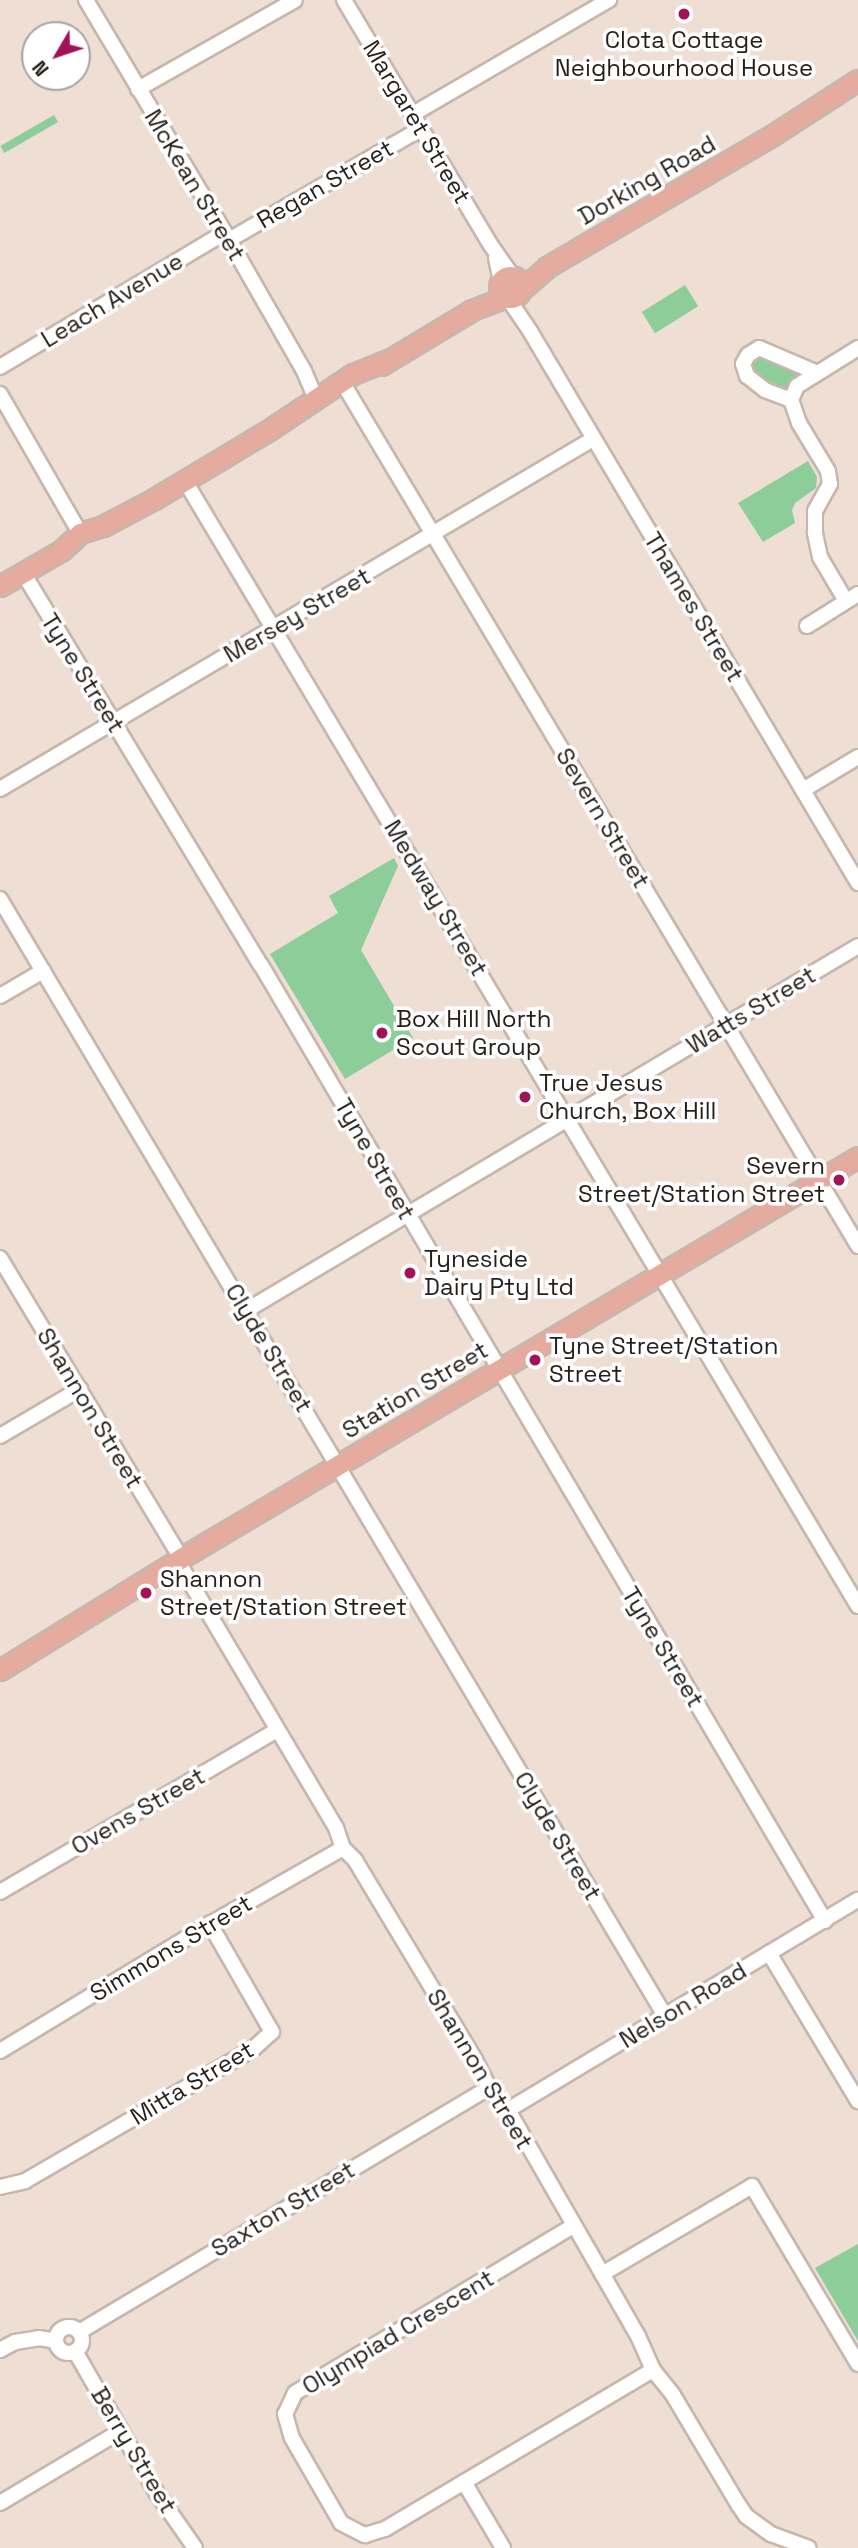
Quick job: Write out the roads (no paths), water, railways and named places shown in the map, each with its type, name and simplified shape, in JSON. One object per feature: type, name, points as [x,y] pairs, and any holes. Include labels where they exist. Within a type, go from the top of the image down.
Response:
[{"type":"main road","name":"Dorking Road","points":[[833,101],[858,80]]},
{"type":"main road","name":"Dorking Road","points":[[0,586],[62,550],[80,533],[103,526],[155,499],[270,430],[347,390],[390,359],[510,287],[833,101],[858,92]]},
{"type":"main road","name":"Dorking Road","points":[[270,430],[353,374],[390,359]]},
{"type":"main road","name":"Dorking Road","points":[[0,595],[69,556],[84,542],[113,531],[155,499]]},
{"type":"main road","name":"Station Street","points":[[0,1670],[179,1559],[858,1157]]},
{"type":"street","name":"McKean Street","points":[[86,0],[319,395]]},
{"type":"street","points":[[138,89],[295,0]]},
{"type":"street","name":"Margaret Street","points":[[344,0],[490,244],[510,287]]},
{"type":"street","points":[[413,114],[609,0]]},
{"type":"street","name":"Regan Street","points":[[227,237],[422,128]]},
{"type":"street","name":"Leach Avenue","points":[[0,368],[227,237]]},
{"type":"street","name":"Thames Street","points":[[510,287],[530,331],[593,439],[858,883]]},
{"type":"street","points":[[791,400],[765,390],[747,376],[743,364],[748,355],[760,348],[816,372]]},
{"type":"street","points":[[807,626],[852,598],[820,557],[815,533],[815,511],[830,484],[828,471],[799,423],[791,400],[797,386],[858,348]]},
{"type":"street","name":"Severn Street","points":[[347,390],[858,1246]]},
{"type":"street","points":[[0,394],[80,533]]},
{"type":"street","name":"Mersey Street","points":[[0,789],[593,439]]},
{"type":"street","name":"Medway Street","points":[[184,481],[858,1606]]},
{"type":"street","name":"Tyne Street","points":[[27,580],[114,722],[825,1921]]},
{"type":"street","points":[[803,790],[858,757]]},
{"type":"street","name":"Clyde Street","points":[[0,899],[665,2016]]},
{"type":"street","name":"Watts Street","points":[[247,1310],[858,946]]},
{"type":"street","points":[[0,996],[43,971]]},
{"type":"street","name":"Shannon Street","points":[[0,1258],[80,1389],[336,1828],[343,1848],[362,1872],[489,2088],[508,2110],[638,2336],[653,2370],[673,2395],[746,2516],[771,2534],[809,2548]]},
{"type":"street","points":[[0,1436],[80,1389]]},
{"type":"street","name":"Ovens Street","points":[[0,1892],[277,1730]]},
{"type":"street","name":"Simmons Street","points":[[0,2051],[210,1924],[343,1848]]},
{"type":"street","name":"Nelson Road","points":[[508,2110],[858,1900]]},
{"type":"street","name":"Mitta Street","points":[[0,2187],[25,2181],[254,2048],[272,2032],[210,1924]]},
{"type":"street","points":[[769,1954],[857,2097]]},
{"type":"street","name":"Saxton Street","points":[[79,2332],[489,2088]]},
{"type":"street","points":[[602,2274],[752,2186],[858,2364]]},
{"type":"street","name":"Olympiad Crescent","points":[[573,2226],[295,2393],[285,2414],[292,2438],[341,2523],[365,2535],[385,2529],[653,2370]]},
{"type":"street","points":[[68,2328],[79,2332],[81,2343],[75,2351],[61,2351],[56,2341],[62,2329],[68,2328]]},
{"type":"street","points":[[0,2350],[15,2342],[39,2338],[56,2341]]},
{"type":"street","name":"Berry Street","points":[[75,2351],[190,2546]]},
{"type":"street","points":[[0,2503],[121,2431]]},
{"type":"street","points":[[464,2482],[503,2548]]},
{"type":"place","name":"Clota Cottage Neighbourhood House","points":[[684,14]]},
{"type":"place","name":"Box Hill North Scout Group","points":[[382,1033]]},
{"type":"place","name":"True Jesus Church, Box Hill","points":[[525,1097]]},
{"type":"place","name":"Severn Street/Station Street","points":[[839,1180]]},
{"type":"place","name":"Tyneside Dairy Pty Ltd","points":[[410,1273]]},
{"type":"place","name":"Tyne Street/Station Street","points":[[535,1360]]},
{"type":"place","name":"Shannon Street/Station Street","points":[[146,1593]]}]
